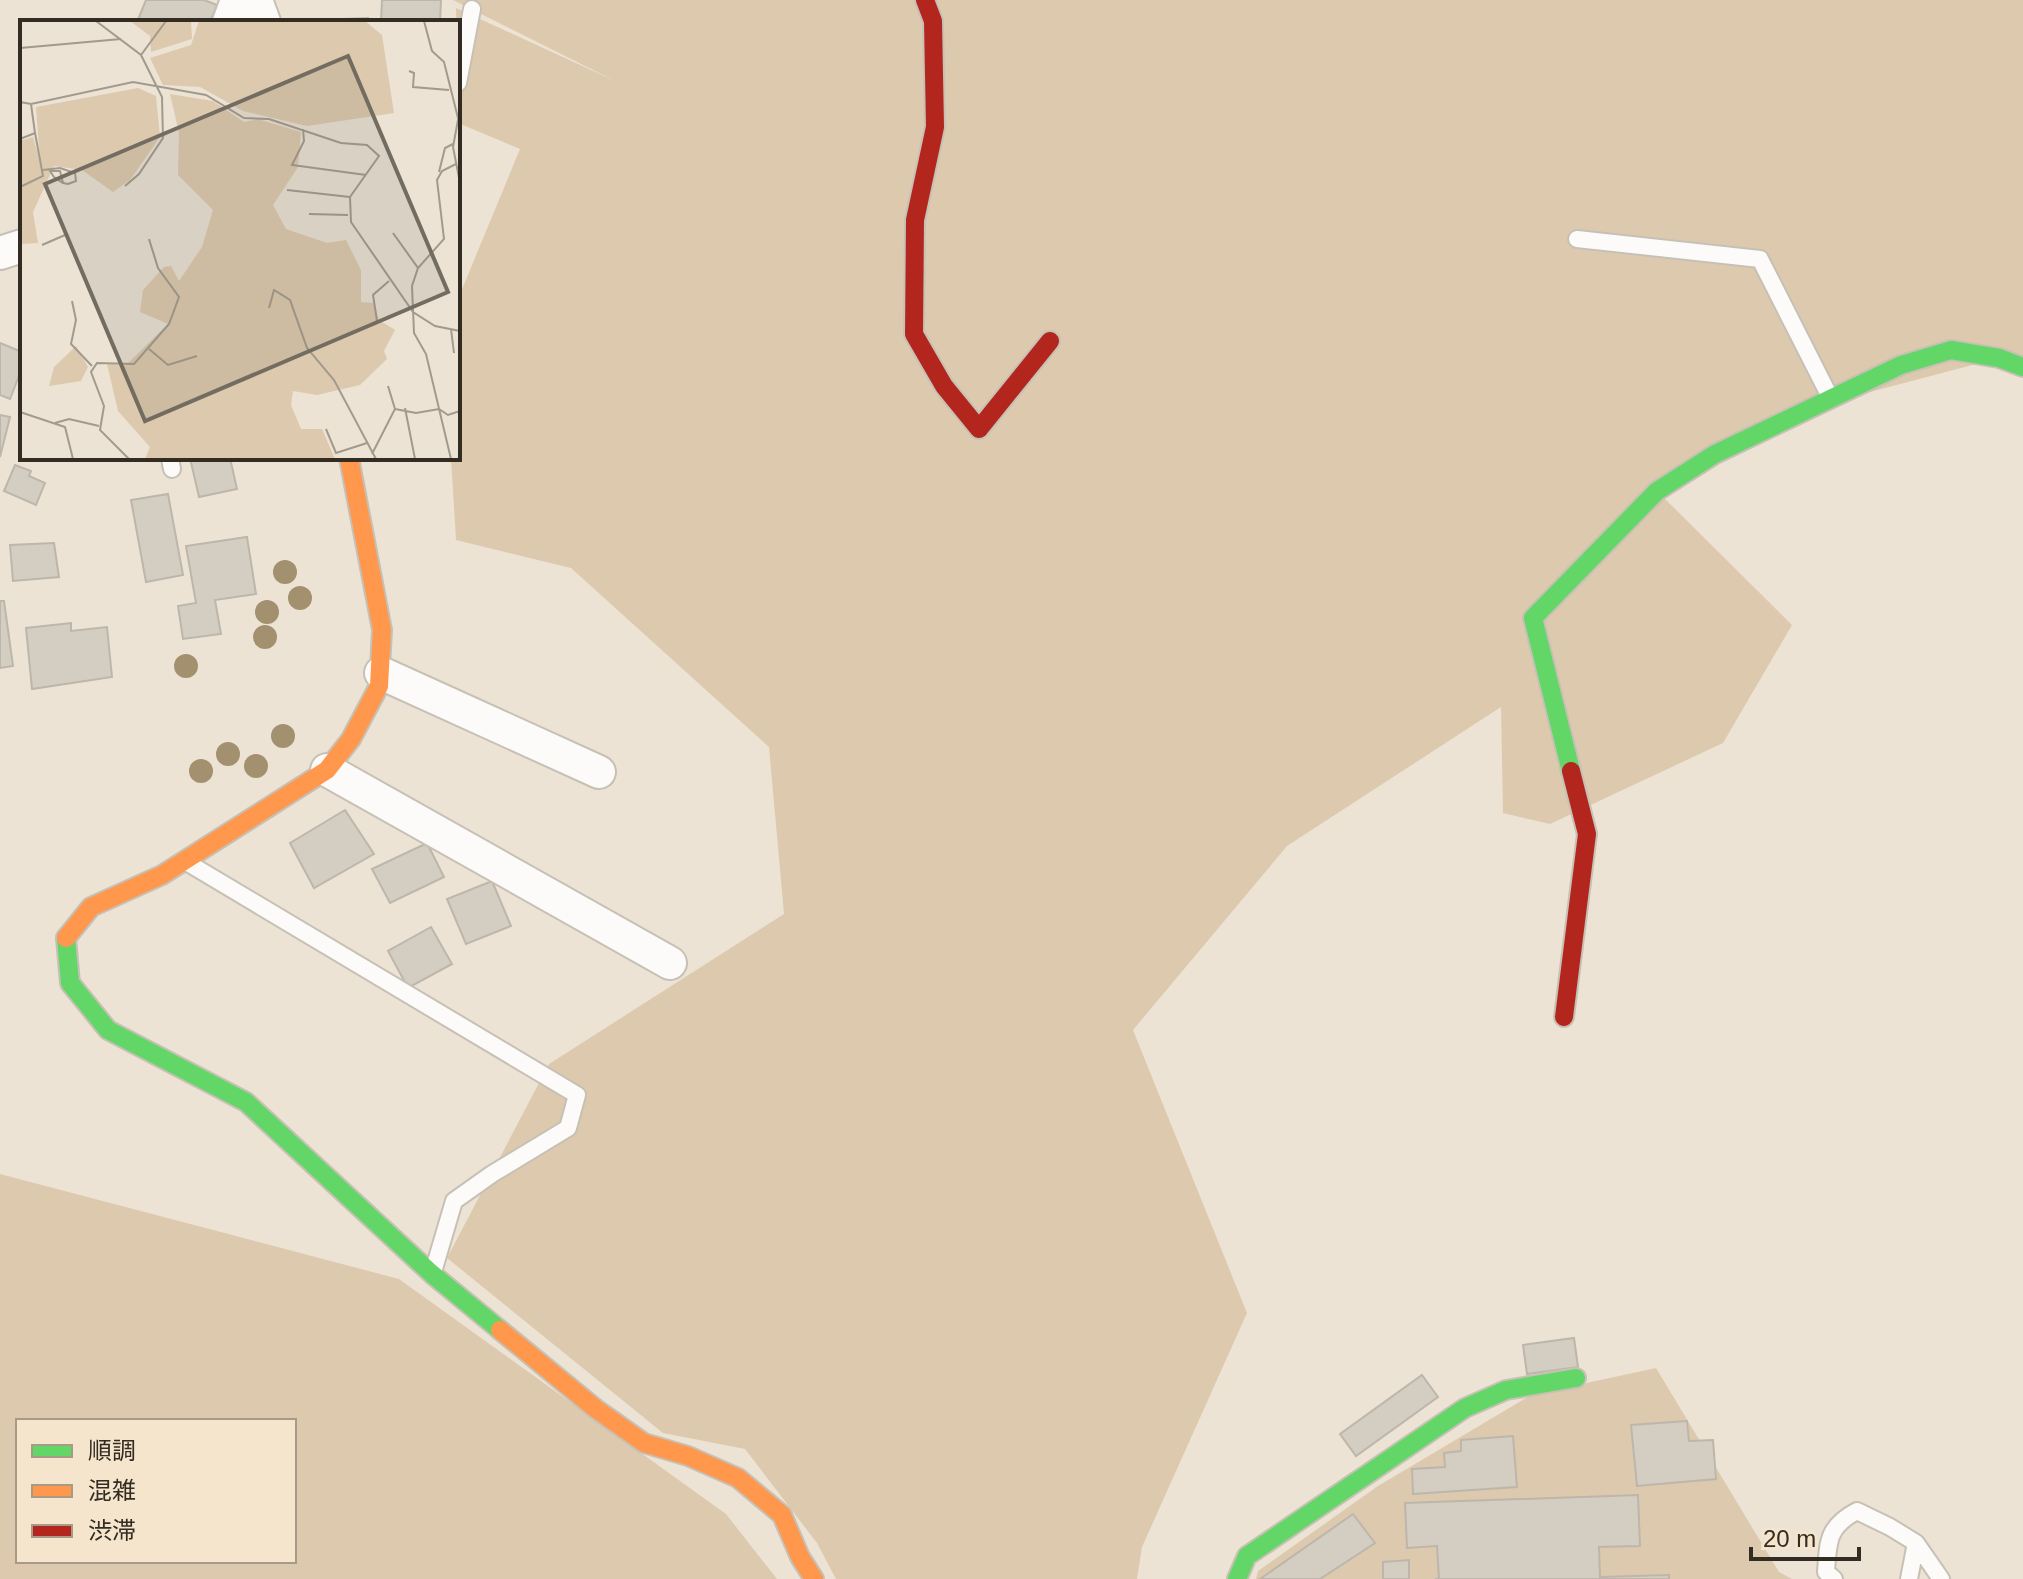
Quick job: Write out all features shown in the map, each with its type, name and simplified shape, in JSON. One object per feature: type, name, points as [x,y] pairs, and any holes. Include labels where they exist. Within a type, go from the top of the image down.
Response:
[{"type":"street","points":[[230,20],[237,0]]},
{"type":"street","points":[[256,0],[263,20]]},
{"type":"street","points":[[925,0],[933,21],[935,127],[915,220],[914,334],[944,386],[979,429],[1050,341]]},
{"type":"street","points":[[0,253],[20,247]]},
{"type":"street","points":[[1564,1017],[1587,834],[1533,618],[1657,491],[1715,454],[1901,365],[1951,350],[1999,358],[2023,367]]},
{"type":"street","points":[[349,460],[382,630],[379,686],[365,714],[351,739],[327,770],[162,875],[91,907],[66,938],[70,983],[108,1030],[246,1102],[432,1274],[596,1409],[644,1443],[688,1456],[738,1478],[782,1515],[800,1557],[814,1579]]},
{"type":"street","points":[[381,673],[599,772]]},
{"type":"street","points":[[327,770],[670,963]]},
{"type":"street","points":[[1237,1579],[1247,1556],[1465,1408],[1506,1390],[1576,1378]]},
{"type":"lane","points":[[460,72],[472,9]]},
{"type":"lane","points":[[1577,239],[1760,259],[1831,399]]},
{"type":"lane","points":[[184,860],[577,1095],[568,1128],[454,1201],[432,1274]]},
{"type":"lane","points":[[1834,1579],[1826,1572],[1828,1544],[1840,1520],[1857,1511],[1916,1543],[1941,1579]]},
{"type":"lane","points":[[1909,1579],[1916,1543]]},
{"type":"shaded area","points":[[453,0],[2023,0],[2023,367],[1999,358],[1813,407],[1657,491],[1792,625],[1723,743],[1550,824],[1503,813],[1501,707],[1287,846],[1133,1030],[1247,1313],[1142,1547],[1137,1579],[836,1579],[817,1543],[745,1449],[663,1433],[447,1258],[549,1064],[784,914],[769,747],[571,568],[456,540],[451,460],[460,460],[460,294],[520,149],[460,124],[460,20],[456,20],[456,8],[615,81]]},
{"type":"shaded area","points":[[0,1174],[399,1279],[726,1514],[777,1579],[0,1579]]},
{"type":"shaded area","points":[[1656,1368],[1779,1572],[1792,1579],[1256,1579],[1258,1571],[1378,1486],[1531,1395]]},
{"type":"building","points":[[146,0],[204,0],[217,5],[211,20],[138,20]]},
{"type":"building","points":[[382,0],[441,0],[440,20],[381,20]]},
{"type":"building","points":[[368,18],[368,20],[315,20]]},
{"type":"building","points":[[0,343],[20,351],[20,373],[10,399],[0,395]]},
{"type":"building","points":[[0,415],[10,417],[0,457]]},
{"type":"building","points":[[190,460],[230,460],[237,489],[199,497]]},
{"type":"building","points":[[15,465],[31,471],[29,476],[45,483],[36,505],[4,491]]},
{"type":"building","points":[[168,494],[183,575],[146,582],[131,500]]},
{"type":"building","points":[[247,537],[256,594],[215,600],[221,634],[183,639],[178,606],[196,603],[186,546]]},
{"type":"building","points":[[54,543],[59,577],[13,581],[10,545]]},
{"type":"building","points":[[0,601],[4,601],[13,666],[0,668]]},
{"type":"building","points":[[71,623],[71,631],[107,627],[112,677],[32,689],[26,628]]},
{"type":"building","points":[[345,810],[374,854],[314,888],[290,843]]},
{"type":"building","points":[[427,843],[444,877],[390,903],[372,869]]},
{"type":"building","points":[[492,881],[511,926],[466,944],[447,899]]},
{"type":"building","points":[[431,927],[452,964],[408,988],[388,951]]},
{"type":"building","points":[[1574,1338],[1578,1367],[1527,1374],[1523,1345]]},
{"type":"building","points":[[1422,1375],[1438,1397],[1356,1456],[1340,1434]]},
{"type":"building","points":[[1687,1421],[1689,1441],[1713,1440],[1716,1479],[1637,1486],[1631,1425]]},
{"type":"building","points":[[1513,1436],[1517,1487],[1413,1494],[1412,1469],[1445,1467],[1444,1453],[1461,1451],[1461,1440]]},
{"type":"building","points":[[1638,1495],[1640,1546],[1599,1547],[1600,1577],[1669,1575],[1669,1579],[1439,1579],[1437,1546],[1407,1548],[1405,1503]]},
{"type":"building","points":[[1353,1514],[1375,1543],[1320,1579],[1260,1579]]},
{"type":"building","points":[[1409,1560],[1409,1579],[1383,1579],[1383,1562]]},
{"type":"traffic: fast","points":[[1571,771],[1533,618],[1657,491],[1715,454],[1901,365],[1951,350],[1999,358],[2023,367]]},
{"type":"traffic: fast","points":[[66,938],[70,983],[108,1030],[246,1102],[432,1274],[500,1330]]},
{"type":"traffic: fast","points":[[1237,1579],[1247,1556],[1465,1408],[1506,1390],[1576,1378]]},
{"type":"traffic: slow","points":[[66,938],[91,907],[162,875],[327,770],[351,739],[379,686],[382,630],[349,460]]},
{"type":"traffic: slow","points":[[500,1330],[596,1409],[644,1443],[688,1456],[738,1478],[782,1515],[800,1557],[814,1579]]},
{"type":"traffic: jam","points":[[925,0],[933,21],[935,127],[915,220],[914,334],[944,386],[979,429],[1050,341]]},
{"type":"traffic: jam","points":[[1564,1017],[1587,834],[1571,771]]}]
